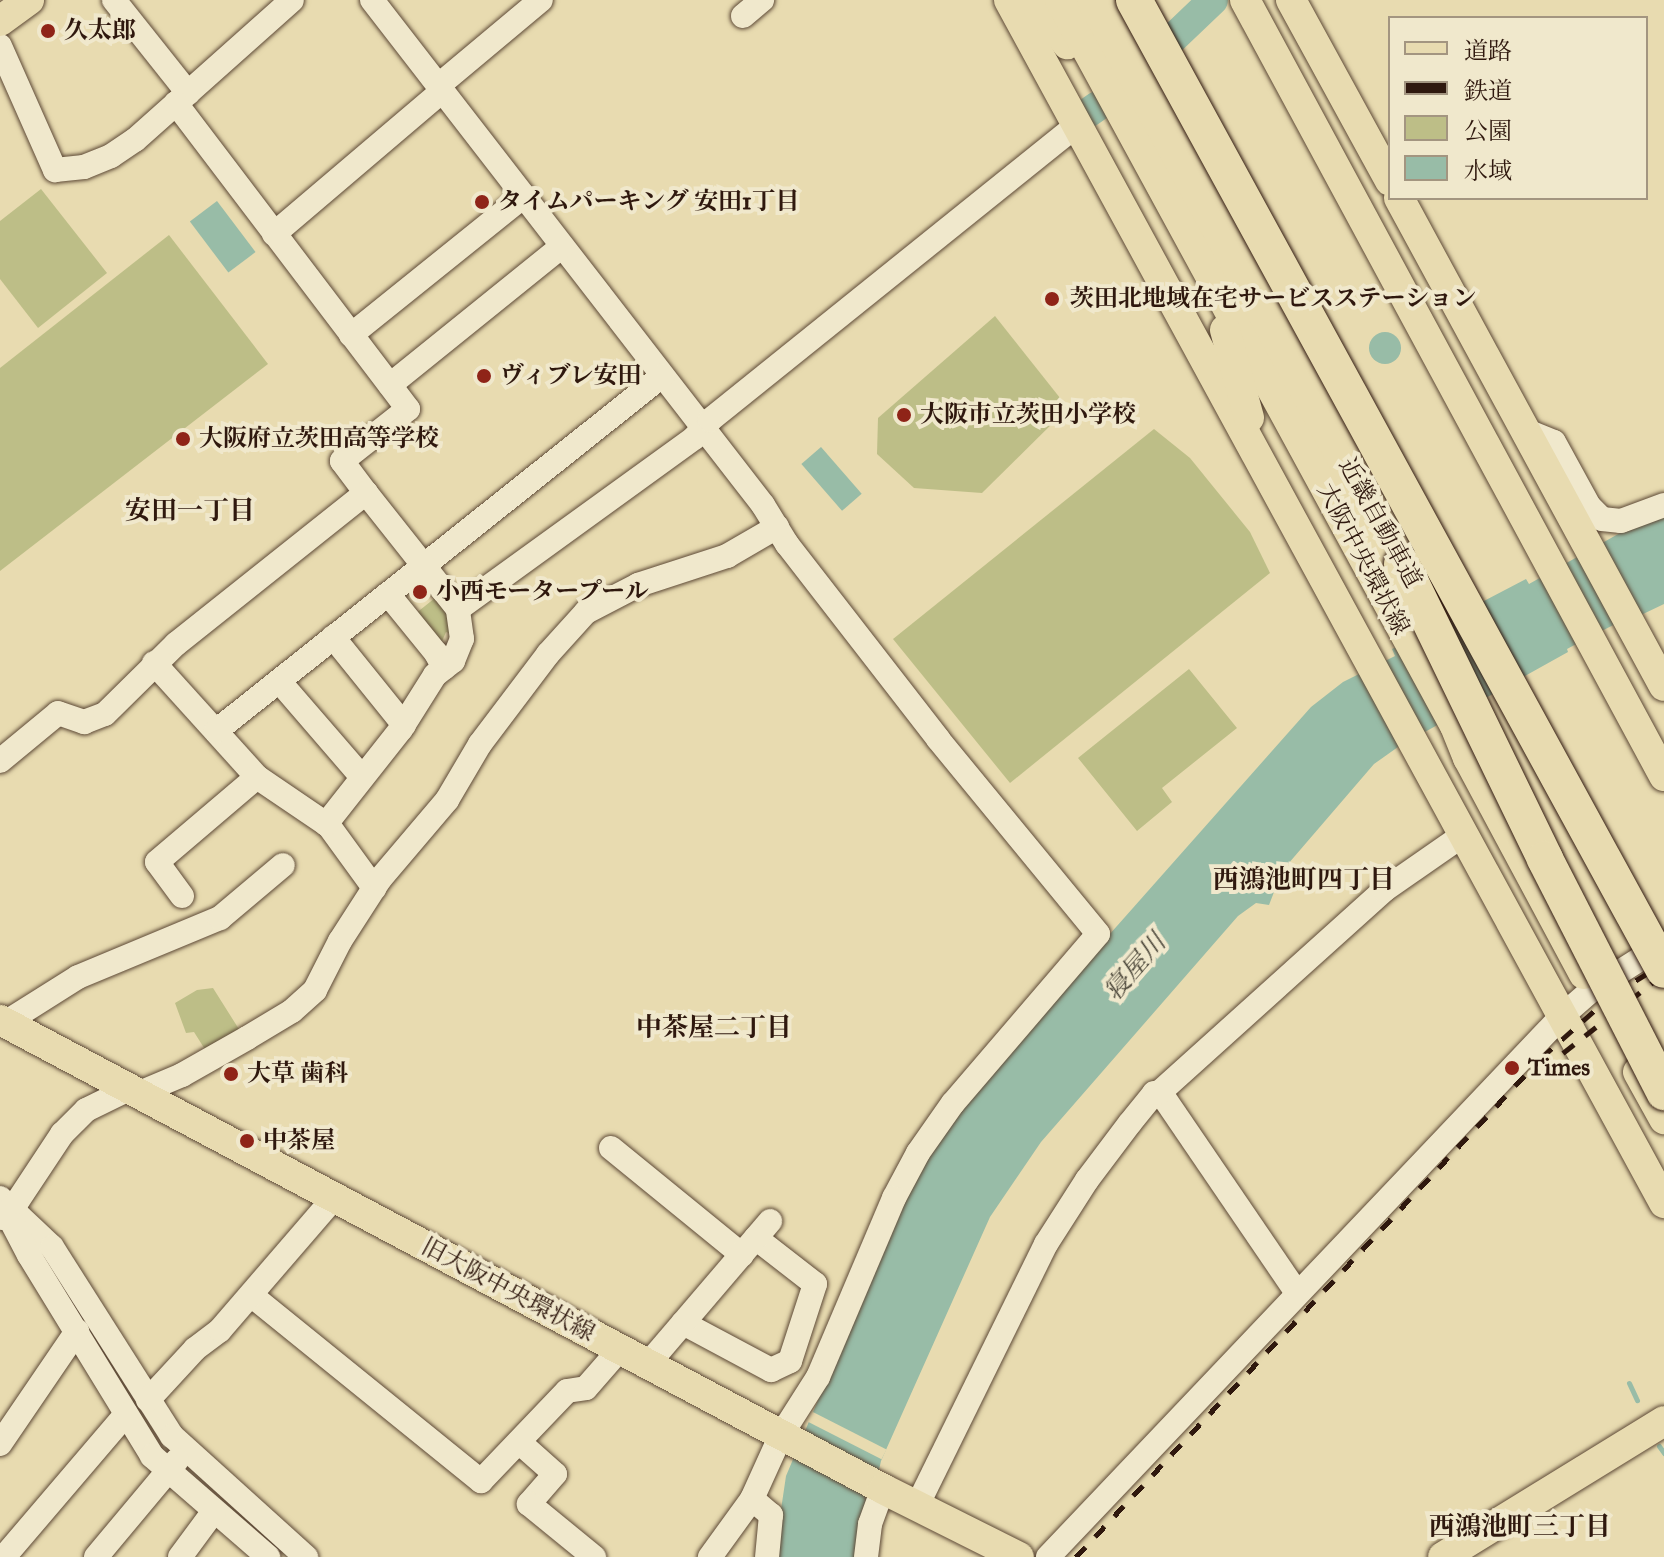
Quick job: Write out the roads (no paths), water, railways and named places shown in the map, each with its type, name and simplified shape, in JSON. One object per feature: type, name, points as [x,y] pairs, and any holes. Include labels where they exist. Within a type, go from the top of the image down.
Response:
[{"type":"highway","name":"近畿自動車道","points":[[1095,0],[1664,1045]]},
{"type":"highway","name":"近畿自動車道","points":[[1134,0],[1664,970]]},
{"type":"highway","points":[[1402,564],[1538,846],[1664,1092]]},
{"type":"main road","points":[[0,21],[29,0]]},
{"type":"main road","points":[[1009,0],[1664,1203]]},
{"type":"main road","points":[[1033,0],[1072,51],[1121,134],[1162,191],[1184,248],[1227,336],[1261,462]]},
{"type":"main road","name":"大阪中央環状線","points":[[1060,0],[1455,726],[1468,758],[1664,1119]]},
{"type":"main road","points":[[1245,0],[1664,776]]},
{"type":"main road","points":[[1291,0],[1388,177]]},
{"type":"main road","points":[[1340,175],[1424,283],[1508,425],[1540,459]]},
{"type":"main road","points":[[1400,200],[1664,686]]},
{"type":"main road","name":"旧大阪中央環状線","points":[[2,1021],[880,1487],[1019,1557]]},
{"type":"main road","points":[[1443,1557],[1664,1421]]},
{"type":"street","points":[[114,0],[274,234],[408,409],[342,461],[458,609],[462,639],[453,661],[435,675],[404,725],[326,824]]},
{"type":"street","points":[[0,46],[55,170],[84,167],[111,156],[182,98],[292,0]]},
{"type":"street","points":[[372,0],[938,739],[1098,934],[953,1103],[918,1153],[894,1198],[818,1377],[788,1438],[752,1499],[710,1557]]},
{"type":"street","points":[[274,234],[541,0]]},
{"type":"street","points":[[743,16],[762,0]]},
{"type":"street","points":[[458,609],[571,529],[702,428],[1077,125]]},
{"type":"street","points":[[351,335],[524,196]]},
{"type":"street","points":[[390,385],[562,246]]},
{"type":"street","points":[[216,731],[662,376]]},
{"type":"street","points":[[1524,430],[1554,442],[1589,506],[1602,519],[1621,521],[1664,505]]},
{"type":"street","points":[[0,761],[58,713],[84,722],[100,718],[154,663],[366,493]]},
{"type":"street","points":[[306,1557],[184,1450],[148,1400],[64,1266],[5,1210],[62,1134],[86,1110],[182,1075],[305,1000],[324,978],[340,941],[374,888],[447,800],[480,744],[548,654],[586,612],[638,585],[727,556],[777,527]]},
{"type":"street","points":[[388,594],[436,653],[444,668]]},
{"type":"street","points":[[333,637],[404,725]]},
{"type":"street","points":[[154,663],[257,777],[326,824],[374,888]]},
{"type":"street","points":[[279,681],[362,777]]},
{"type":"street","points":[[182,896],[157,862],[257,777]]},
{"type":"street","points":[[917,1506],[1046,1244],[1087,1180],[1154,1093],[1160,1092],[1384,890],[1463,835]]},
{"type":"street","points":[[2,1021],[78,977],[220,918],[283,865]]},
{"type":"street","points":[[1048,1557],[1562,1016],[1593,989],[1664,944]]},
{"type":"street","points":[[1160,1092],[1297,1293]]},
{"type":"street","points":[[611,1148],[756,1238],[815,1284],[790,1361],[771,1370],[683,1323]]},
{"type":"street","points":[[148,1400],[251,1295],[334,1198]]},
{"type":"street","points":[[29,1236],[77,1331],[152,1456],[268,1557]]},
{"type":"street","points":[[648,1364],[756,1238]]},
{"type":"street","points":[[251,1295],[481,1481],[567,1391],[586,1388],[620,1349]]},
{"type":"street","points":[[0,1444],[77,1331]]},
{"type":"street","points":[[2,1557],[126,1414]]},
{"type":"street","points":[[519,1442],[555,1474],[529,1504],[594,1557]]},
{"type":"street","points":[[96,1557],[184,1450]]},
{"type":"street","points":[[866,1557],[870,1524],[880,1487]]},
{"type":"street","points":[[752,1499],[771,1515],[767,1557]]},
{"type":"street","points":[[180,1557],[214,1511]]},
{"type":"water","points":[[217,201],[256,252],[228,273],[190,221]]},
{"type":"water","points":[[1385,332],[1396,337],[1401,348],[1396,359],[1385,364],[1374,359],[1369,348],[1374,337]]},
{"type":"water","points":[[821,447],[862,494],[842,511],[801,464]]},
{"type":"water","name":"寝屋川","points":[[1664,513],[1664,604],[1641,615],[1639,612],[1567,649],[1568,652],[1398,747],[1374,764],[1282,871],[1269,905],[1256,903],[1238,916],[1041,1142],[990,1217],[881,1461],[859,1557],[774,1557],[786,1476],[889,1232],[930,1148],[1016,1040],[1311,707],[1343,682],[1395,656],[1392,649],[1526,579],[1529,584],[1620,533]]},
{"type":"waterway","points":[[1145,65],[1213,0]]},
{"type":"waterway","points":[[1082,117],[1098,106]]},
{"type":"waterway","points":[[1629,1383],[1637,1400]]},
{"type":"waterway","points":[[1659,1446],[1664,1453]]},
{"type":"railway","points":[[1076,1557],[1541,1058],[1612,995],[1664,963]]},
{"type":"railway","points":[[1563,1053],[1657,979]]},
{"type":"place","name":"久太郎","points":[[48,31]]},
{"type":"place","name":"タイムパーキング 安田1丁目","points":[[482,202]]},
{"type":"place","name":"茨田北地域在宅サービスステーション","points":[[1052,299]]},
{"type":"place","name":"ヴィブレ安田","points":[[484,376]]},
{"type":"place","name":"大阪市立茨田小学校","points":[[904,415]]},
{"type":"place","name":"大阪府立茨田高等学校","points":[[183,439]]},
{"type":"place","name":"小西モータープール","points":[[420,592]]},
{"type":"place","name":"Times","points":[[1512,1068]]},
{"type":"place","name":"大草 歯科","points":[[231,1074]]},
{"type":"place","name":"中茶屋","points":[[247,1141]]},
{"type":"district","name":"安田一丁目","points":[[190,511]]},
{"type":"district","name":"西鴻池町四丁目","points":[[1304,880]]},
{"type":"district","name":"中茶屋二丁目","points":[[714,1028]]},
{"type":"district","name":"西鴻池町三丁目","points":[[1520,1527]]}]
